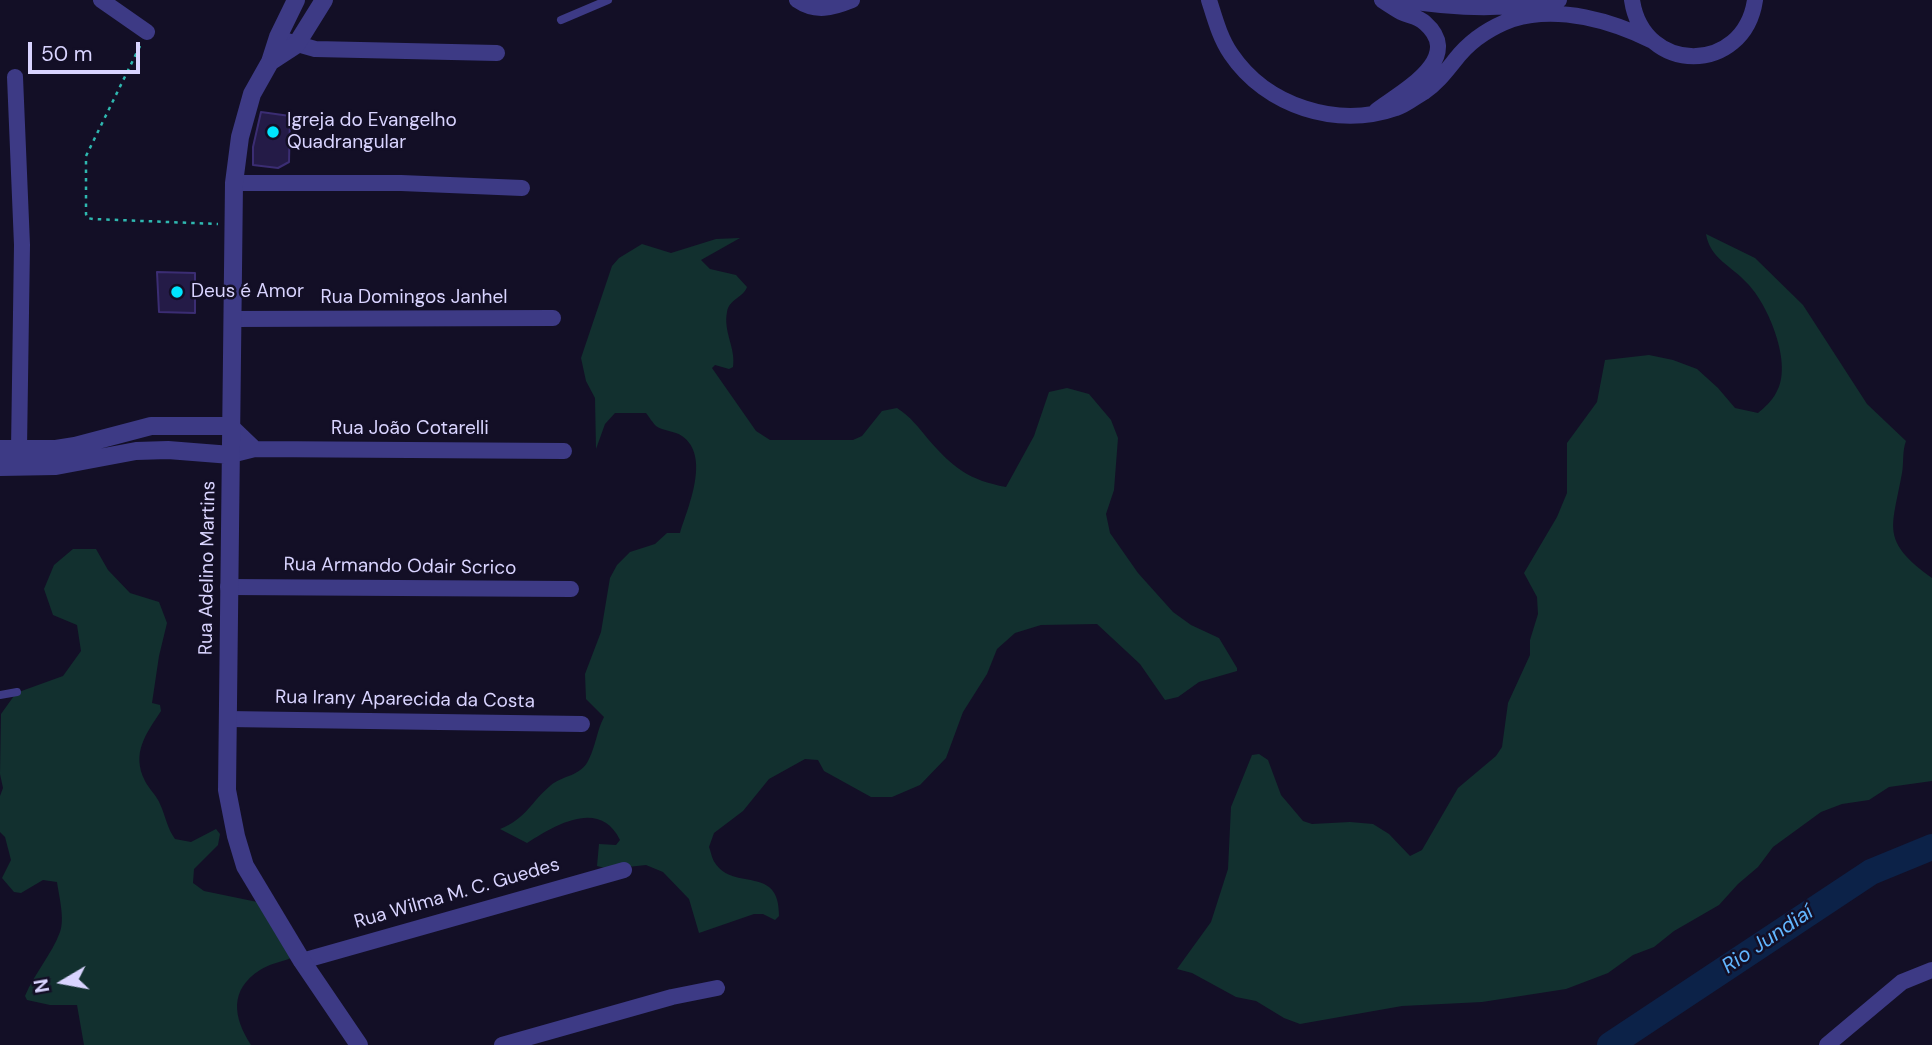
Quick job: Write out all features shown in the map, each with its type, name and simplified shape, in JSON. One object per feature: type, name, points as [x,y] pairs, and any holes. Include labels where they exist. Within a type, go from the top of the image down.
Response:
[{"type":"street","points":[[102,0],[147,32]]},
{"type":"street","name":"Rua Adelino Martins","points":[[296,0],[278,37],[270,62],[252,94],[240,137],[234,183],[227,790],[245,866],[302,961],[359,1045]]},
{"type":"street","name":"Rua Adelino Martins","points":[[270,62],[296,45],[324,0]]},
{"type":"street","points":[[797,0],[825,9],[852,0]]},
{"type":"street","points":[[1209,0],[1223,42],[1254,80],[1281,99],[1312,111],[1346,116],[1397,108],[1438,81],[1463,51],[1490,28],[1516,18],[1577,16],[1622,27],[1662,48],[1697,57],[1731,44],[1747,26],[1755,0]]},
{"type":"street","points":[[1374,113],[1419,80],[1437,54],[1435,34],[1427,24],[1382,0]]},
{"type":"street","points":[[1404,0],[1450,7],[1486,8],[1559,0]]},
{"type":"street","points":[[1632,0],[1638,22],[1653,41]]},
{"type":"street","points":[[278,37],[315,49],[497,53]]},
{"type":"street","points":[[15,77],[22,245],[19,449]]},
{"type":"street","points":[[0,119],[17,118]]},
{"type":"street","points":[[234,183],[401,183],[522,188]]},
{"type":"street","name":"Rua Domingos Janhel","points":[[233,319],[553,318]]},
{"type":"street","points":[[0,449],[75,446],[151,426],[232,426],[256,449]]},
{"type":"street","name":"Rua João Cotarelli","points":[[231,455],[256,449],[564,451]]},
{"type":"street","points":[[0,467],[56,466],[136,451],[168,450],[231,455]]},
{"type":"street","name":"Rua Armando Odair Scrico","points":[[228,587],[571,589]]},
{"type":"street","name":"Rua Irany Aparecida da Costa","points":[[227,719],[582,724]]},
{"type":"street","name":"Rua Wilma M. C. Guedes","points":[[302,961],[624,870]]},
{"type":"street","points":[[1827,1045],[1902,982],[1932,970]]},
{"type":"street","points":[[502,1045],[671,997],[718,988]]},
{"type":"lane","points":[[561,20],[608,0]]},
{"type":"lane","points":[[0,695],[17,692]]},
{"type":"path","points":[[147,32],[86,156],[86,214],[93,219],[232,224]]},
{"type":"green space","points":[[1706,234],[1755,258],[1803,305],[1867,404],[1906,441],[1893,521],[1897,543],[1915,565],[1932,578],[1932,781],[1889,787],[1869,800],[1842,804],[1821,812],[1773,847],[1758,867],[1719,905],[1674,931],[1654,947],[1633,955],[1608,973],[1566,989],[1482,1002],[1402,1006],[1300,1024],[1256,1001],[1236,997],[1192,973],[1177,969],[1211,922],[1228,869],[1231,807],[1252,755],[1259,754],[1268,760],[1281,795],[1303,821],[1312,824],[1373,824],[1389,834],[1410,856],[1422,850],[1458,788],[1496,756],[1502,747],[1508,703],[1530,655],[1530,640],[1538,614],[1537,597],[1524,573],[1557,517],[1567,493],[1567,443],[1597,402],[1605,360],[1649,355],[1673,360],[1697,369],[1735,408],[1758,413],[1772,399],[1781,381],[1782,367],[1776,335],[1770,320],[1755,293],[1712,250]]},
{"type":"green space","points":[[740,238],[701,260],[710,269],[736,275],[747,287],[730,304],[727,312],[733,367],[729,369],[715,365],[712,368],[756,431],[770,440],[853,440],[862,436],[882,411],[897,408],[962,471],[982,481],[1006,487],[1034,436],[1049,392],[1067,388],[1089,394],[1111,420],[1118,438],[1114,490],[1106,514],[1110,533],[1138,573],[1173,612],[1191,625],[1219,638],[1237,671],[1199,682],[1178,697],[1165,700],[1140,664],[1097,624],[1041,625],[1015,633],[997,649],[987,674],[963,712],[946,758],[920,785],[892,797],[871,797],[824,771],[818,760],[805,759],[769,779],[743,811],[714,833],[709,847],[714,861],[723,871],[764,884],[772,890],[777,900],[779,916],[775,920],[763,914],[754,914],[699,933],[689,899],[663,872],[646,865],[609,869],[597,866],[599,844],[616,845],[620,840],[611,827],[601,820],[576,819],[563,823],[527,843],[500,829],[522,815],[555,782],[576,773],[586,765],[604,717],[586,699],[585,674],[601,632],[610,578],[617,565],[630,552],[655,544],[667,533],[680,533],[695,482],[695,456],[691,445],[679,434],[656,426],[646,413],[615,413],[605,424],[596,449],[595,398],[586,381],[581,358],[612,266],[619,258],[642,244],[671,253],[716,239]]},
{"type":"green space","points":[[73,549],[96,549],[108,570],[130,593],[159,602],[167,623],[152,703],[160,705],[161,711],[142,744],[139,761],[145,781],[159,801],[175,839],[191,842],[216,829],[220,834],[218,845],[194,869],[193,883],[204,891],[267,904],[291,958],[260,970],[243,986],[237,1004],[238,1014],[251,1045],[84,1045],[77,1005],[50,1005],[27,1000],[25,996],[57,940],[62,914],[57,882],[43,880],[21,893],[14,892],[2,878],[11,860],[5,837],[0,832],[0,796],[3,788],[0,774],[1,714],[16,693],[63,676],[81,651],[77,625],[53,615],[44,589],[54,565]]},
{"type":"building","name":"Igreja do Evangelho Quadrangular","points":[[261,112],[290,116],[289,162],[278,168],[253,165],[253,147]]},
{"type":"building","name":"Deus é Amor","points":[[157,272],[195,273],[195,313],[159,312]]},
{"type":"waterway","name":"Rio Jundiaí","points":[[1610,1045],[1871,872],[1932,847]]},
{"type":"place","name":"Igreja do Evangelho Quadrangular","points":[[273,132]]},
{"type":"place","name":"Deus é Amor","points":[[177,292]]}]
